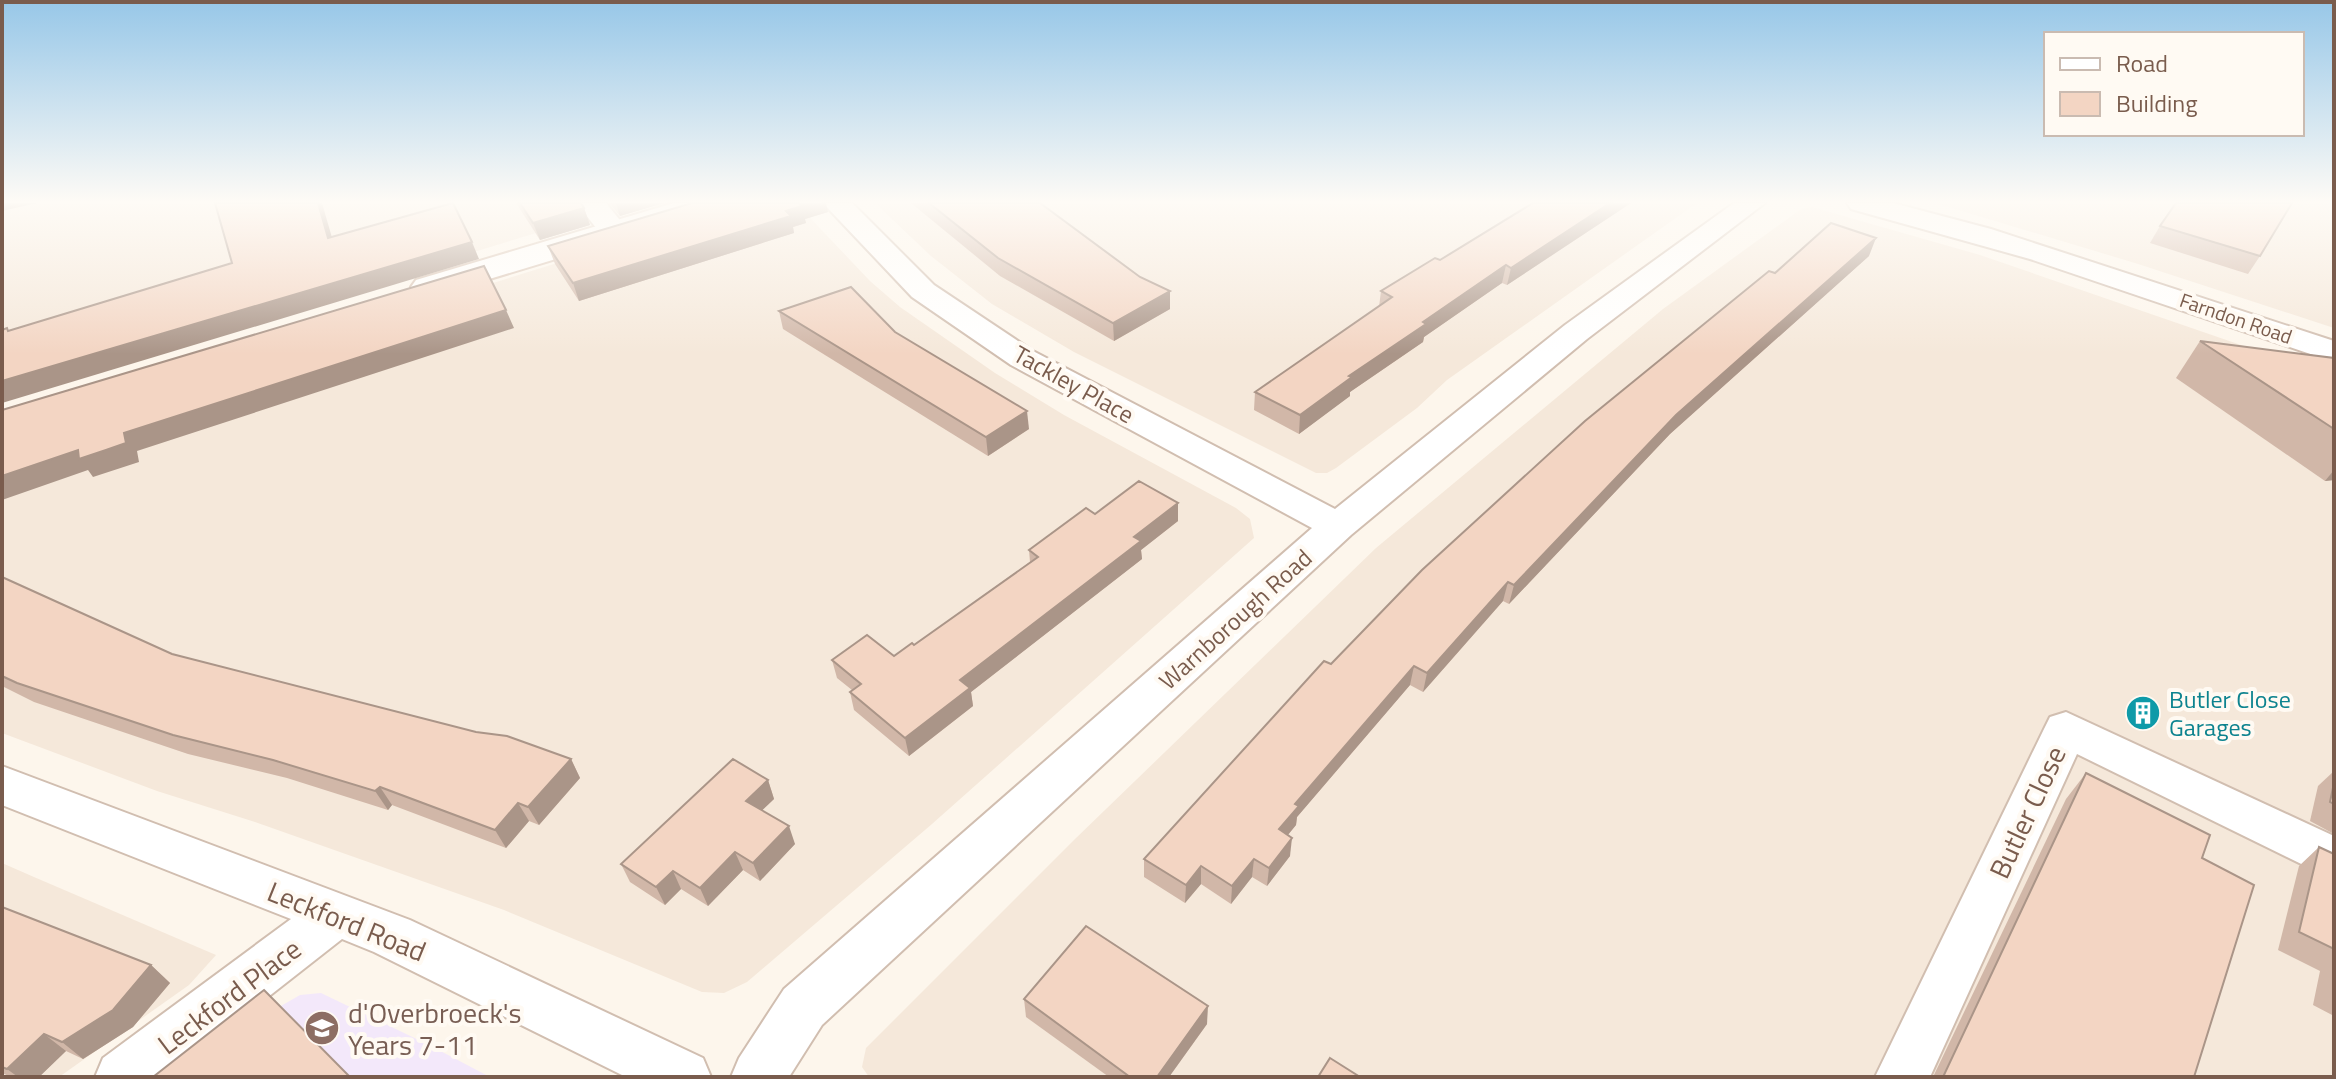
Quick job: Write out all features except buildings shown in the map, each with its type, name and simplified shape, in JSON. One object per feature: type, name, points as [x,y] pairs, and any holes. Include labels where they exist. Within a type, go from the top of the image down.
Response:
[{"type":"street","points":[[402,295],[509,253]]},
{"type":"street","name":"Tackley Place","points":[[886,253],[923,291],[1022,358],[1338,526]]},
{"type":"street","name":"Warnborough Road","points":[[758,1077],[803,1007],[1338,526],[1576,332],[1683,253]]},
{"type":"street","name":"Farndon Road","points":[[2044,253],[2334,352]]},
{"type":"street","name":"Butler Close","points":[[1902,1077],[2066,729],[2334,859]]},
{"type":"street","name":"Leckford Road","points":[[2,785],[392,936],[684,1077]]},
{"type":"street","name":"Leckford Place","points":[[122,1077],[335,915]]},
{"type":"shaded area","points":[[2,253],[470,253],[2,396]]},
{"type":"shaded area","points":[[588,253],[844,253],[900,307],[995,373],[1064,415],[1236,508],[1250,519],[1254,538],[932,824],[747,982],[724,993],[702,992],[504,910],[255,822],[157,791],[2,733],[2,440],[149,390]]},
{"type":"shaded area","points":[[928,253],[1626,253],[1447,380],[1417,408],[1327,473],[1316,473],[1074,352],[992,304]]},
{"type":"shaded area","points":[[1740,253],[1974,253],[2334,377],[2334,1077],[869,1077],[862,1067],[866,1048],[1075,839],[1376,548],[1663,309]]},
{"type":"shaded area","points":[[2103,253],[2334,253],[2334,328]]},
{"type":"shaded area","points":[[2,863],[216,955],[189,985],[59,1077],[2,1077]]},
{"type":"shaded area","name":"d'Overbroeck's Years 7-11","points":[[321,993],[490,1077],[190,1077],[274,1010],[300,995]]},
{"type":"place","name":"Butler Close Garages","points":[[2143,713]]},
{"type":"place","name":"d'Overbroeck's Years 7-11","points":[[322,1028]]}]
